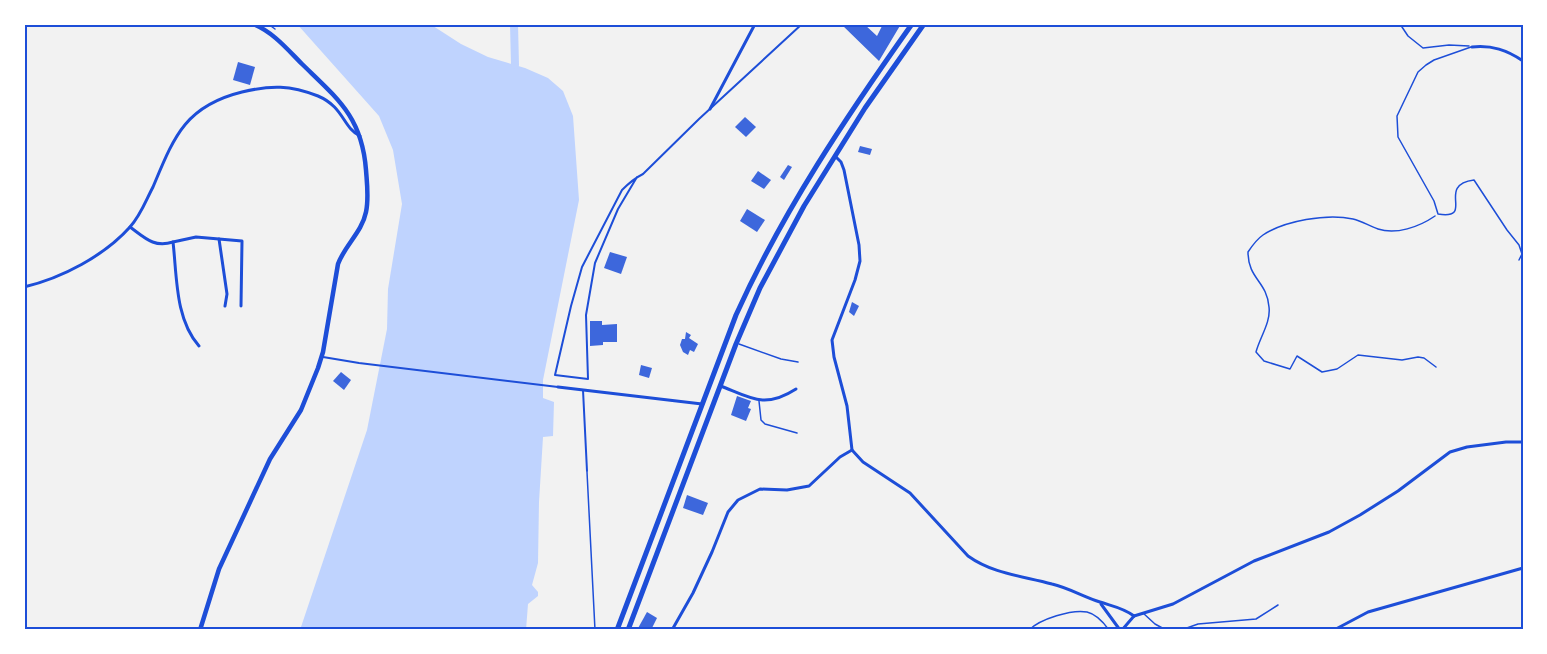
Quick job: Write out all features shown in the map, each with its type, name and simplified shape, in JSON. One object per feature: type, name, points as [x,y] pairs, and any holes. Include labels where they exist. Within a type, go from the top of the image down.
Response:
[{"type":"main road","points":[[200,630],[219,569],[270,459],[301,410],[322,357],[338,264],[344,250],[361,227],[366,211],[366,166],[361,137],[348,112],[275,37],[253,24]]},
{"type":"main road","points":[[617,630],[736,315],[756,272],[788,213],[833,140],[912,24]]},
{"type":"main road","points":[[628,630],[736,344],[760,288],[783,242],[835,156],[865,108],[924,24]]},
{"type":"street","points":[[710,109],[755,24]]},
{"type":"street","points":[[637,177],[618,209],[595,264],[586,315],[588,379],[555,375],[570,306],[582,267],[622,190],[637,177],[643,174],[802,24]]},
{"type":"street","points":[[1472,47],[1507,51],[1523,62]]},
{"type":"street","points":[[24,287],[45,282],[67,272],[98,254],[130,226],[143,208],[177,135],[191,117],[221,97],[258,88],[281,86],[295,89],[335,105],[353,132],[361,137]]},
{"type":"street","points":[[835,156],[841,162],[844,170],[860,253],[857,274],[832,340],[834,357],[847,406],[852,450],[863,462],[910,493],[975,562],[998,572],[1053,584],[1114,606],[1134,616]]},
{"type":"street","points":[[130,226],[151,243],[164,245],[196,237],[242,241],[241,306]]},
{"type":"street","points":[[219,239],[227,294],[225,306]]},
{"type":"street","points":[[173,242],[182,314],[191,337],[199,346]]},
{"type":"street","points":[[322,357],[702,404]]},
{"type":"street","points":[[721,386],[759,401],[779,397],[796,389]]},
{"type":"street","points":[[583,390],[587,471]]},
{"type":"street","points":[[1100,602],[1123,629],[1134,616],[1186,598],[1254,561],[1329,532],[1398,491],[1450,452],[1467,447],[1523,442]]},
{"type":"street","points":[[672,630],[695,588],[728,512],[738,500],[760,489],[787,490],[809,486],[840,457],[852,450]]},
{"type":"street","points":[[1334,630],[1368,612],[1523,568]]},
{"type":"lane","points":[[1400,24],[1408,36],[1423,48],[1449,45],[1472,47]]},
{"type":"lane","points":[[1472,47],[1434,60],[1418,72],[1397,116],[1398,137],[1434,201],[1438,214],[1454,213],[1457,187],[1474,180],[1519,245],[1522,254],[1519,260]]},
{"type":"lane","points":[[736,344],[781,359],[798,362]]},
{"type":"lane","points":[[759,401],[761,420],[797,433]]},
{"type":"lane","points":[[587,471],[595,630]]},
{"type":"lane","points":[[1172,630],[1209,622],[1256,619],[1278,605]]},
{"type":"lane","points":[[1029,630],[1037,623],[1050,618],[1088,612],[1109,630]]},
{"type":"lane","points":[[1143,612],[1155,624],[1166,630]]},
{"type":"path","points":[[1436,367],[1424,358],[1402,360],[1366,355],[1358,355],[1337,369],[1327,372],[1322,372],[1297,356],[1290,369],[1264,361],[1256,352],[1269,316],[1269,304],[1265,288],[1249,268],[1248,252],[1262,235],[1286,224],[1303,220],[1328,217],[1353,219],[1390,232],[1411,228],[1438,214]]},
{"type":"water","points":[[297,24],[430,24],[461,44],[488,57],[525,68],[548,78],[563,91],[573,116],[579,200],[543,380],[543,398],[554,402],[553,436],[543,437],[538,563],[532,585],[538,592],[538,596],[528,604],[526,630],[300,630],[367,430],[387,329],[388,289],[402,204],[393,150],[379,116]]},
{"type":"building","points":[[841,24],[864,24],[877,36],[883,24],[901,24],[879,61]]},
{"type":"building","points":[[238,62],[255,67],[250,85],[233,80]]},
{"type":"building","points":[[745,117],[756,127],[746,137],[735,127]]},
{"type":"building","points":[[860,146],[872,149],[870,155],[858,152]]},
{"type":"building","points":[[788,165],[792,167],[784,180],[780,177]]},
{"type":"building","points":[[758,171],[771,180],[764,189],[751,181]]},
{"type":"building","points":[[747,209],[765,220],[757,232],[740,221]]},
{"type":"building","points":[[610,252],[627,257],[621,274],[604,268]]},
{"type":"building","points":[[852,302],[859,306],[854,316],[849,312]]},
{"type":"building","points":[[590,321],[602,321],[602,325],[617,324],[617,342],[603,342],[603,345],[590,346]]},
{"type":"building","points":[[686,332],[691,335],[689,338],[698,344],[694,352],[690,350],[688,355],[683,352],[680,345],[682,339],[685,339]]},
{"type":"building","points":[[641,365],[652,368],[649,378],[639,375]]},
{"type":"building","points":[[341,372],[351,380],[344,390],[333,381]]},
{"type":"building","points":[[737,396],[751,401],[748,408],[751,409],[746,421],[731,415]]},
{"type":"building","points":[[687,495],[708,503],[703,515],[683,508]]},
{"type":"building","points":[[647,612],[657,618],[651,630],[637,630]]},
{"type":"waterway","points":[[514,24],[515,65]]}]
